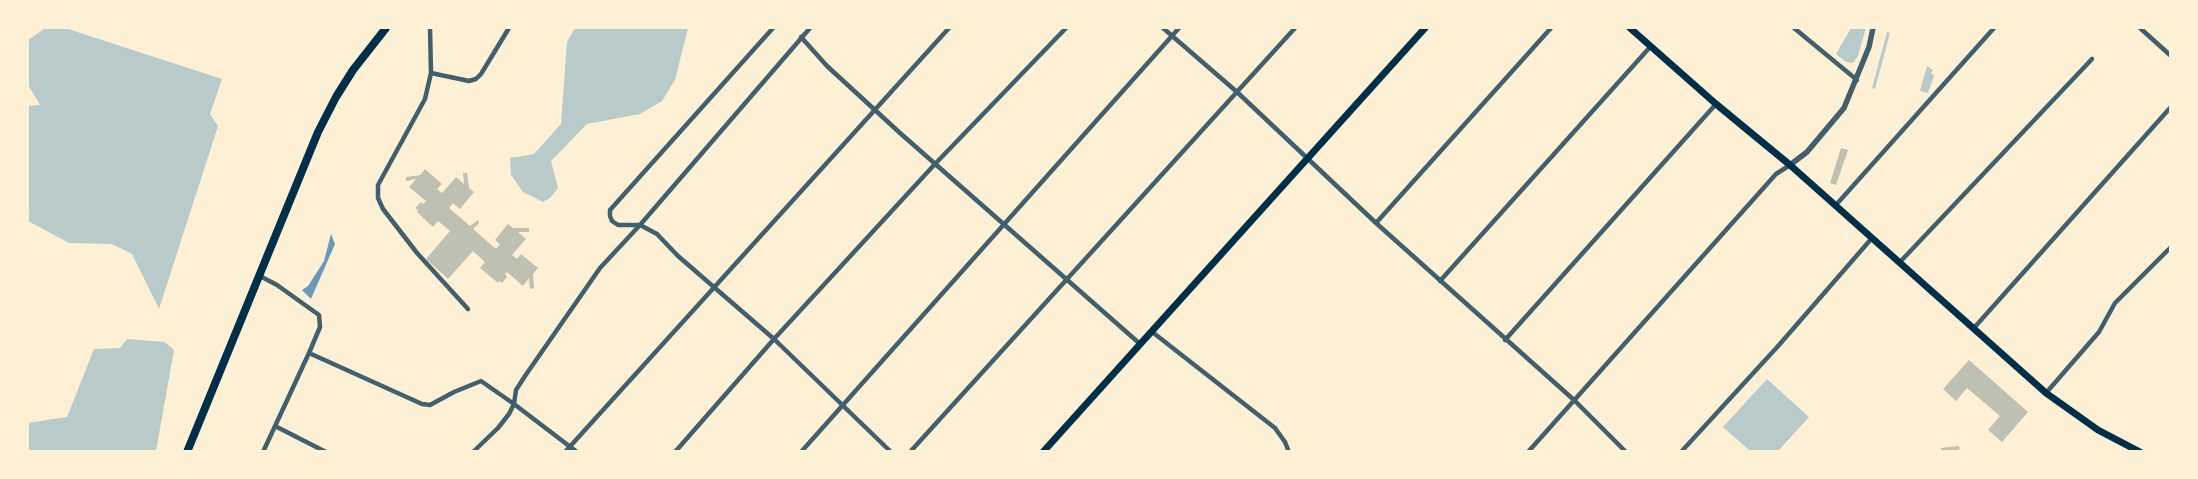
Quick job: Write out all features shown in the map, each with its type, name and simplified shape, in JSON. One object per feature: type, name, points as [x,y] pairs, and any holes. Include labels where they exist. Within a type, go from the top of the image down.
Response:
[{"type":"main road","points":[[187,452],[308,153],[322,124],[354,70],[386,28]]},
{"type":"main road","points":[[1043,452],[1306,157],[1425,28]]},
{"type":"main road","points":[[1630,28],[1716,104],[1790,165],[2046,393],[2098,430],[2140,452]]},
{"type":"street","points":[[430,28],[431,73],[425,99],[378,185],[378,198],[383,209],[417,253],[468,309]]},
{"type":"street","points":[[431,73],[469,81],[476,79],[482,74],[508,28]]},
{"type":"street","points":[[773,28],[610,210],[610,216],[612,221],[618,225],[640,225],[657,234],[843,404],[891,452]]},
{"type":"street","points":[[473,452],[498,428],[514,404],[516,390],[524,376],[600,268],[640,225],[810,28]]},
{"type":"street","points":[[565,452],[949,28]]},
{"type":"street","points":[[675,452],[774,340],[935,164],[1066,28]]},
{"type":"street","points":[[1163,28],[1237,92],[1376,223],[1574,400],[1626,452]]},
{"type":"street","points":[[800,452],[1005,225],[1179,28]]},
{"type":"street","points":[[910,452],[1295,28]]},
{"type":"street","points":[[1376,223],[1551,28]]},
{"type":"street","points":[[1794,28],[1857,80]]},
{"type":"street","points":[[1528,452],[1776,174],[1807,152],[1844,108],[1869,47],[1873,28]]},
{"type":"street","points":[[1835,206],[1994,28]]},
{"type":"street","points":[[2140,28],[2170,55]]},
{"type":"street","points":[[801,38],[827,66],[935,164],[1139,344]]},
{"type":"street","points":[[1440,281],[1651,46]]},
{"type":"street","points":[[1900,262],[2092,59]]},
{"type":"street","points":[[1506,340],[1716,104]]},
{"type":"street","points":[[1973,329],[2170,108]]},
{"type":"street","points":[[1681,452],[1779,345],[1872,238]]},
{"type":"street","points":[[2046,393],[2098,332],[2115,303],[2170,248]]},
{"type":"street","points":[[258,275],[277,285],[319,315],[320,327],[263,452]]},
{"type":"street","points":[[1150,331],[1275,428],[1285,442],[1289,452]]},
{"type":"street","points":[[309,352],[422,404],[430,405],[454,392],[481,381],[576,452]]},
{"type":"street","points":[[274,426],[326,452]]},
{"type":"shaded area","points":[[45,28],[65,28],[222,79],[210,114],[218,126],[159,309],[132,254],[112,244],[69,243],[28,221],[28,106],[40,105],[28,85],[28,40]]},
{"type":"shaded area","points":[[575,28],[688,28],[675,80],[662,101],[640,114],[587,124],[551,161],[558,188],[550,198],[543,202],[523,192],[511,175],[510,158],[534,154],[561,124],[567,42]]},
{"type":"shaded area","points":[[1851,28],[1866,28],[1858,56],[1853,63],[1846,62],[1836,54]]},
{"type":"shaded area","points":[[1887,32],[1890,33],[1875,89],[1872,88]]},
{"type":"shaded area","points":[[1927,66],[1933,70],[1931,73],[1934,76],[1928,93],[1920,91]]},
{"type":"shaded area","points":[[127,339],[165,342],[174,350],[156,451],[28,451],[28,423],[67,417],[94,349],[120,348]]},
{"type":"shaded area","points":[[1767,379],[1809,417],[1778,451],[1750,451],[1723,427]]},
{"type":"water","points":[[331,234],[335,244],[311,299],[302,290],[308,286],[324,261]]},
{"type":"building","points":[[1841,148],[1848,150],[1836,185],[1830,183]]},
{"type":"building","points":[[425,169],[442,184],[437,189],[442,193],[456,177],[464,184],[463,173],[467,173],[469,188],[474,192],[460,209],[453,203],[449,208],[470,226],[478,220],[479,223],[473,229],[496,249],[500,244],[495,240],[508,224],[513,228],[529,228],[529,232],[518,232],[526,239],[512,255],[517,259],[521,254],[538,268],[533,274],[534,288],[530,289],[529,278],[523,286],[507,272],[505,274],[507,277],[502,283],[499,281],[498,283],[480,268],[485,262],[473,251],[448,279],[426,259],[450,231],[438,221],[433,227],[415,208],[421,202],[423,204],[426,201],[409,187],[416,179],[406,181],[406,177],[420,175]]},
{"type":"building","points":[[1969,360],[2028,412],[2002,442],[1988,430],[2000,416],[1967,388],[1956,401],[1943,389]]},
{"type":"building","points":[[1959,446],[1960,452],[1941,452],[1941,448]]}]
